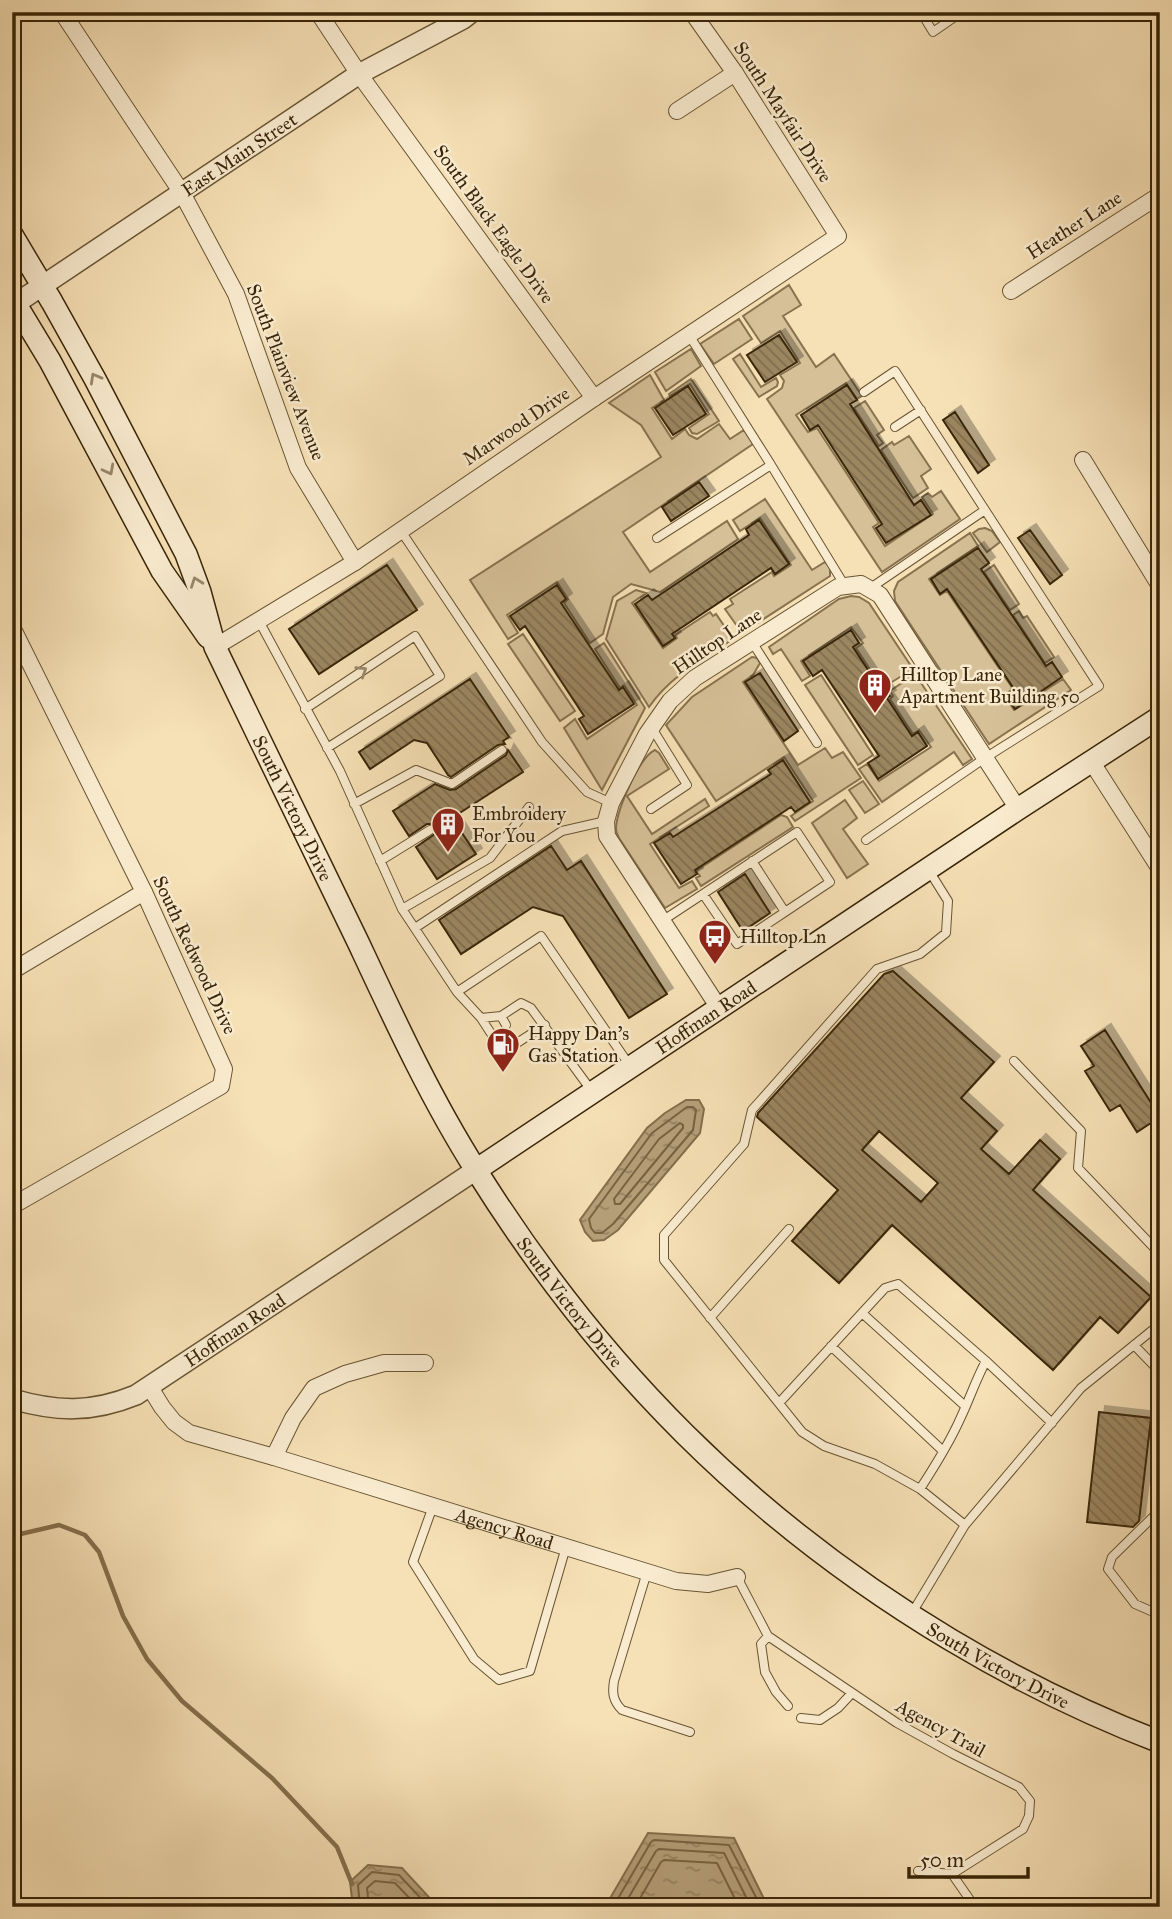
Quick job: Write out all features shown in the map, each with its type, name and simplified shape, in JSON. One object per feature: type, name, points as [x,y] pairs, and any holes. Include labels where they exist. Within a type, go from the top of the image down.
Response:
[{"type":"main road","name":"South Victory Drive","points":[[12,235],[95,379],[186,554],[215,647]]},
{"type":"main road","name":"South Victory Drive","points":[[13,302],[50,361],[162,571],[215,647],[423,1076],[476,1170],[524,1243],[582,1322],[681,1432],[750,1497],[804,1541],[877,1594],[1034,1687],[1160,1742]]},
{"type":"main road","name":"Hoffman Road","points":[[476,1170],[1018,808],[1160,717]]},
{"type":"street","name":"South Plainview Avenue","points":[[62,12],[182,193],[236,294],[298,468],[355,562]]},
{"type":"street","name":"South Black Eagle Drive","points":[[318,12],[359,74],[594,398]]},
{"type":"street","name":"East Main Street","points":[[13,302],[43,286],[359,74],[472,12]]},
{"type":"street","name":"South Mayfair Drive","points":[[692,12],[735,73],[838,236]]},
{"type":"street","points":[[677,111],[735,73]]},
{"type":"street","name":"Heather Lane","points":[[1011,291],[1160,195]]},
{"type":"street","name":"Marwood Drive","points":[[215,647],[355,562],[594,398],[838,236]]},
{"type":"street","points":[[1083,460],[1160,586]]},
{"type":"street","points":[[845,586],[861,584],[880,595],[1018,808]]},
{"type":"street","name":"Hilltop Lane","points":[[606,821],[611,803],[670,701],[695,678],[838,587],[845,586]]},
{"type":"street","name":"South Redwood Drive","points":[[12,627],[144,892],[224,1069],[221,1086],[12,1206]]},
{"type":"street","points":[[1091,761],[1160,869]]},
{"type":"street","points":[[606,821],[607,836],[719,1008]]},
{"type":"street","points":[[12,971],[144,892]]},
{"type":"street","name":"Hoffman Road","points":[[149,1386],[476,1170]]},
{"type":"street","points":[[274,1457],[293,1418],[313,1388],[345,1374],[384,1363],[425,1363]]},
{"type":"street","points":[[12,1399],[40,1407],[69,1410],[118,1402],[149,1386]]},
{"type":"street","name":"Agency Road","points":[[149,1386],[174,1422],[189,1433],[676,1581],[708,1584],[737,1577]]},
{"type":"lane","points":[[921,12],[933,32],[962,12]]},
{"type":"lane","points":[[689,335],[845,586]]},
{"type":"lane","points":[[864,392],[895,371],[1099,686],[985,758],[866,840]]},
{"type":"lane","points":[[895,427],[921,411]]},
{"type":"lane","points":[[657,538],[771,464]]},
{"type":"lane","points":[[869,589],[985,510]]},
{"type":"lane","points":[[401,531],[542,742],[587,792],[611,803]]},
{"type":"lane","points":[[259,621],[327,748],[402,909],[457,992],[481,1018],[503,1052],[545,1025]]},
{"type":"lane","points":[[305,709],[415,636],[440,676],[327,748]]},
{"type":"lane","points":[[752,642],[817,743]]},
{"type":"lane","points":[[651,809],[687,785],[652,728]]},
{"type":"lane","points":[[354,804],[416,770],[452,784],[502,750]]},
{"type":"lane","points":[[402,909],[491,858],[528,807]]},
{"type":"lane","points":[[415,928],[562,831],[606,821]]},
{"type":"lane","points":[[380,861],[430,830]]},
{"type":"lane","points":[[662,921],[797,832],[830,882],[737,944],[703,894]]},
{"type":"lane","points":[[752,861],[785,912]]},
{"type":"lane","points":[[928,868],[948,901],[946,933],[920,954],[877,969],[751,1110],[744,1144],[664,1235],[664,1260],[802,1433],[824,1446],[875,1464],[920,1489],[965,1525]]},
{"type":"lane","points":[[457,992],[541,936],[631,1067]]},
{"type":"lane","points":[[481,1018],[500,1016],[522,1003],[531,1008],[593,1093]]},
{"type":"lane","points":[[500,1016],[506,1025]]},
{"type":"lane","points":[[1014,1061],[1081,1131],[1079,1168],[1160,1254]]},
{"type":"lane","points":[[710,1318],[789,1229]]},
{"type":"lane","points":[[779,1404],[885,1288],[898,1284],[1052,1423]]},
{"type":"lane","points":[[862,1312],[965,1406]]},
{"type":"lane","points":[[911,1615],[965,1525],[1081,1388],[1160,1324]]},
{"type":"lane","points":[[1134,1345],[1160,1372]]},
{"type":"lane","points":[[831,1346],[943,1451]]},
{"type":"lane","points":[[920,1489],[943,1451],[986,1361]]},
{"type":"lane","points":[[433,1506],[413,1562],[474,1660],[499,1681],[530,1671],[566,1547]]},
{"type":"lane","points":[[1160,1510],[1112,1557],[1108,1569],[1135,1604],[1160,1615]]},
{"type":"lane","points":[[647,1572],[614,1681],[615,1703],[622,1710],[690,1732]]},
{"type":"lane","name":"Agency Trail","points":[[737,1577],[768,1636],[897,1723],[1019,1787],[1030,1801],[1029,1816],[1023,1829],[952,1874]]},
{"type":"lane","points":[[768,1636],[761,1644],[765,1672],[788,1706]]},
{"type":"lane","points":[[801,1717],[820,1720],[838,1708],[852,1693]]},
{"type":"lane","points":[[918,1871],[952,1874],[975,1907]]},
{"type":"shaded area","points":[[789,285],[801,305],[783,316],[816,367],[834,354],[862,396],[857,399],[846,383],[796,415],[808,432],[817,428],[879,523],[873,527],[885,546],[933,514],[922,497],[928,493],[932,497],[941,491],[960,519],[882,572],[767,399],[782,388],[784,381],[780,375],[800,363],[780,331],[761,343],[743,316]]},
{"type":"shaded area","points":[[739,319],[752,339],[714,364],[700,344]]},
{"type":"shaded area","points":[[691,349],[701,366],[666,391],[655,372]]},
{"type":"shaded area","points":[[740,354],[761,387],[776,378],[777,386],[759,397],[733,359]]},
{"type":"shaded area","points":[[650,375],[664,400],[652,408],[672,439],[685,429],[697,439],[719,424],[730,439],[744,430],[753,444],[623,532],[650,572],[727,521],[738,539],[660,592],[631,584],[613,597],[603,634],[590,643],[564,603],[568,599],[557,582],[507,615],[518,633],[508,639],[470,580],[661,457],[641,425],[609,403]]},
{"type":"shaded area","points":[[691,379],[719,421],[697,434],[692,433],[689,428],[709,414],[690,384],[670,396],[669,394]]},
{"type":"shaded area","points":[[865,401],[884,430],[877,435],[883,443],[879,446],[854,408]]},
{"type":"shaded area","points":[[909,436],[931,469],[921,476],[928,488],[913,498],[881,450],[892,442],[894,445]]},
{"type":"shaded area","points":[[765,499],[812,570],[825,562],[830,566],[830,576],[742,633],[725,609],[733,604],[730,599],[772,572],[774,576],[791,565],[760,518],[740,531],[733,520]]},
{"type":"shaded area","points":[[985,528],[992,531],[1000,542],[987,552],[973,533]]},
{"type":"shaded area","points":[[970,533],[978,546],[929,579],[940,595],[947,591],[1013,689],[1004,695],[1014,710],[1063,679],[1071,690],[989,744],[895,601],[894,591],[898,582]]},
{"type":"shaded area","points":[[994,565],[1019,604],[1010,610],[984,572]]},
{"type":"shaded area","points":[[636,590],[646,593],[632,603],[663,648],[677,638],[675,635],[710,612],[713,616],[716,614],[733,639],[677,677],[649,707],[606,639],[617,601]]},
{"type":"shaded area","points":[[851,596],[869,603],[913,669],[887,685],[882,677],[877,680],[856,648],[863,643],[851,627],[801,661],[810,676],[802,681],[781,649],[773,654],[769,647],[839,599]]},
{"type":"shaded area","points":[[1019,611],[1023,618],[1027,616],[1054,657],[1045,663],[1013,615]]},
{"type":"shaded area","points":[[523,634],[575,711],[560,721],[508,644]]},
{"type":"shaded area","points":[[604,643],[645,708],[602,790],[564,728],[575,719],[587,739],[637,705],[624,685],[620,688],[595,649]]},
{"type":"shaded area","points":[[752,657],[757,658],[760,663],[753,675],[743,682],[798,765],[825,748],[832,758],[843,752],[861,778],[795,821],[791,816],[813,801],[784,757],[716,801],[666,725],[692,697]]},
{"type":"shaded area","points":[[915,674],[972,759],[963,765],[954,752],[882,802],[859,769],[867,764],[879,781],[931,747],[919,730],[913,734],[890,699],[893,696],[890,691]]},
{"type":"shaded area","points":[[821,675],[873,755],[858,765],[805,685]]},
{"type":"shaded area","points":[[655,750],[669,769],[627,796],[652,834],[705,799],[709,806],[650,844],[679,888],[692,881],[697,889],[665,908],[616,830],[620,809],[630,785],[642,763]]},
{"type":"shaded area","points":[[863,781],[879,804],[865,813],[849,790]]},
{"type":"shaded area","points":[[845,800],[857,818],[843,829],[868,864],[847,878],[812,823]]},
{"type":"shaded area","points":[[781,815],[787,817],[793,827],[701,886],[696,878],[700,876],[696,871]]},
{"type":"water","points":[[686,1100],[699,1100],[704,1109],[700,1133],[618,1230],[604,1240],[593,1241],[580,1220],[647,1128]]},
{"type":"water","points":[[648,1833],[734,1838],[768,1907],[605,1907]]},
{"type":"water","points":[[368,1865],[402,1868],[438,1907],[353,1907],[350,1882]]},
{"type":"building","points":[[779,335],[797,362],[765,382],[747,355]]},
{"type":"building","points":[[847,385],[857,400],[850,404],[914,505],[921,500],[931,515],[886,543],[876,528],[882,524],[818,425],[810,430],[801,415]]},
{"type":"building","points":[[688,386],[706,414],[673,435],[655,408]]},
{"type":"building","points":[[955,412],[989,465],[978,473],[943,420]]},
{"type":"building","points":[[699,482],[709,496],[671,521],[662,507]]},
{"type":"building","points":[[759,520],[789,564],[775,574],[771,568],[672,634],[675,638],[663,646],[635,604],[648,595],[652,600],[749,535],[746,529]]},
{"type":"building","points":[[1030,530],[1062,575],[1050,584],[1018,538]]},
{"type":"building","points":[[978,548],[989,563],[981,569],[1046,666],[1052,662],[1062,677],[1015,709],[1005,695],[1014,689],[947,589],[940,594],[931,579]]},
{"type":"building","points":[[387,565],[417,610],[319,674],[289,629]]},
{"type":"building","points":[[557,585],[566,599],[561,603],[619,690],[623,687],[634,704],[588,734],[579,719],[584,716],[525,626],[520,630],[510,616]]},
{"type":"building","name":"Hilltop Lane Apartment Building 50","points":[[851,630],[859,643],[853,647],[878,685],[881,683],[890,696],[887,698],[912,736],[918,732],[927,746],[878,779],[868,763],[879,756],[822,670],[813,676],[803,661]]},
{"type":"building","points":[[760,673],[798,731],[784,741],[745,682]]},
{"type":"building","points":[[470,679],[509,737],[503,741],[505,744],[498,745],[451,777],[427,743],[414,740],[370,769],[359,752]]},
{"type":"building","points":[[508,750],[523,772],[452,818],[476,854],[437,879],[416,847],[435,834],[435,826],[427,824],[409,836],[393,811],[435,784],[450,790],[456,789],[506,755]]},
{"type":"building","points":[[783,760],[810,802],[795,812],[791,807],[695,870],[697,874],[681,884],[654,843],[670,833],[673,837],[717,809],[771,774],[768,770]]},
{"type":"building","points":[[551,846],[567,870],[581,861],[667,994],[629,1018],[563,916],[533,907],[461,954],[439,920]]},
{"type":"building","points":[[745,874],[770,913],[743,931],[718,892]]},
{"type":"building","points":[[893,971],[994,1062],[961,1098],[997,1131],[981,1149],[1009,1174],[1040,1140],[1060,1159],[1033,1190],[1151,1297],[1118,1333],[1100,1317],[1053,1370],[892,1225],[839,1283],[792,1241],[838,1190],[757,1117],[758,1113],[884,974]],"holes":[[[879,1131],[938,1183],[921,1202],[862,1150]]]},
{"type":"building","points":[[1105,1030],[1160,1117],[1137,1132],[1120,1105],[1110,1111],[1085,1071],[1094,1066],[1081,1046]]},
{"type":"building","points":[[1099,1412],[1151,1418],[1139,1521],[1133,1527],[1087,1522]]},
{"type":"waterway","points":[[12,1536],[59,1525],[85,1535],[99,1552],[123,1616],[147,1659],[182,1701],[272,1778],[337,1847],[352,1884]]},
{"type":"place","name":"Hilltop Lane Apartment Building 50","points":[[875,715]]},
{"type":"place","name":"Embroidery For You","points":[[448,854]]},
{"type":"place","name":"Hilltop Ln","points":[[715,966]]},
{"type":"place","name":"Happy Dan's Gas Station","points":[[503,1074]]}]
